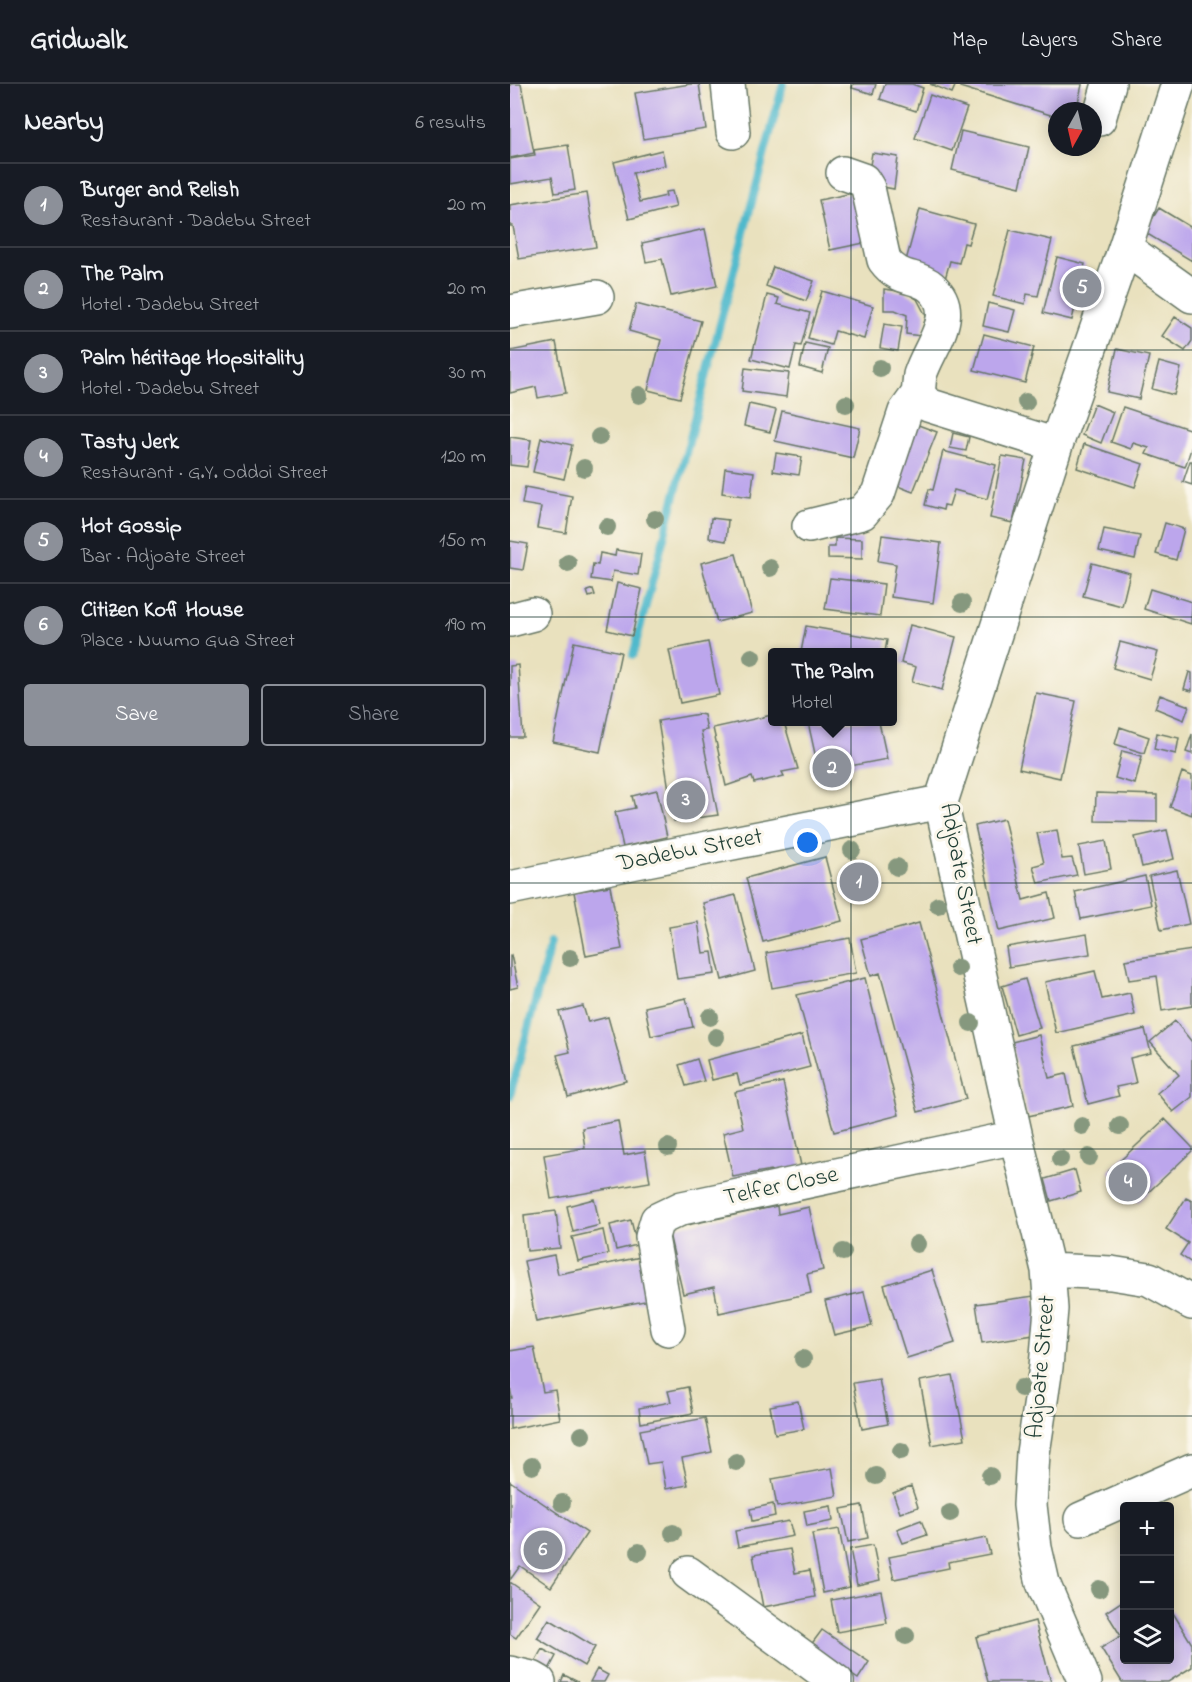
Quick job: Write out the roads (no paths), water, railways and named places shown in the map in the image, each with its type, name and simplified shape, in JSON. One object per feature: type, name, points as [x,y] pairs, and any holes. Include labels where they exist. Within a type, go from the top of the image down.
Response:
[{"type":"street","points":[[728,84],[733,132]]},
{"type":"street","points":[[1102,108],[1109,84]]},
{"type":"street","name":"Adjoate Street","points":[[1085,1682],[1043,1583],[1035,1548],[1030,1505],[1033,1453],[1051,1309],[1048,1270],[941,802],[1056,445],[1125,248],[1178,84]]},
{"type":"street","points":[[809,526],[862,513],[878,494],[905,412],[918,394],[920,376],[944,319],[942,299],[929,285],[895,273],[888,266],[884,260],[868,188],[862,180],[843,173]]},
{"type":"street","points":[[1125,248],[1192,296]]},
{"type":"street","points":[[510,312],[597,297]]},
{"type":"street","points":[[918,394],[928,405],[1056,445]]},
{"type":"street","name":"Dadebu Street","points":[[510,888],[941,802]]},
{"type":"street","name":"Telfer Close","points":[[668,1329],[652,1237],[657,1220],[667,1214],[682,1208],[1016,1137]]},
{"type":"street","points":[[1048,1270],[1111,1273],[1149,1279],[1192,1303]]},
{"type":"street","points":[[1081,1519],[1192,1470]]},
{"type":"street","points":[[688,1573],[837,1682]]},
{"type":"street","points":[[510,1673],[539,1682]]},
{"type":"waterway","points":[[633,655],[783,84]]},
{"type":"waterway","points":[[510,1096],[551,942]]},
{"type":"place","name":"Hot Gossip","points":[[1082,288]]},
{"type":"place","name":"The Palm","points":[[832,768]]},
{"type":"place","name":"Palm héritage Hopsitality","points":[[686,800]]},
{"type":"place","name":"Burger and Relish","points":[[859,882]]},
{"type":"place","name":"Tasty Jerk","points":[[1128,1182]]},
{"type":"place","name":"Citizen Kofi House","points":[[543,1550]]}]
